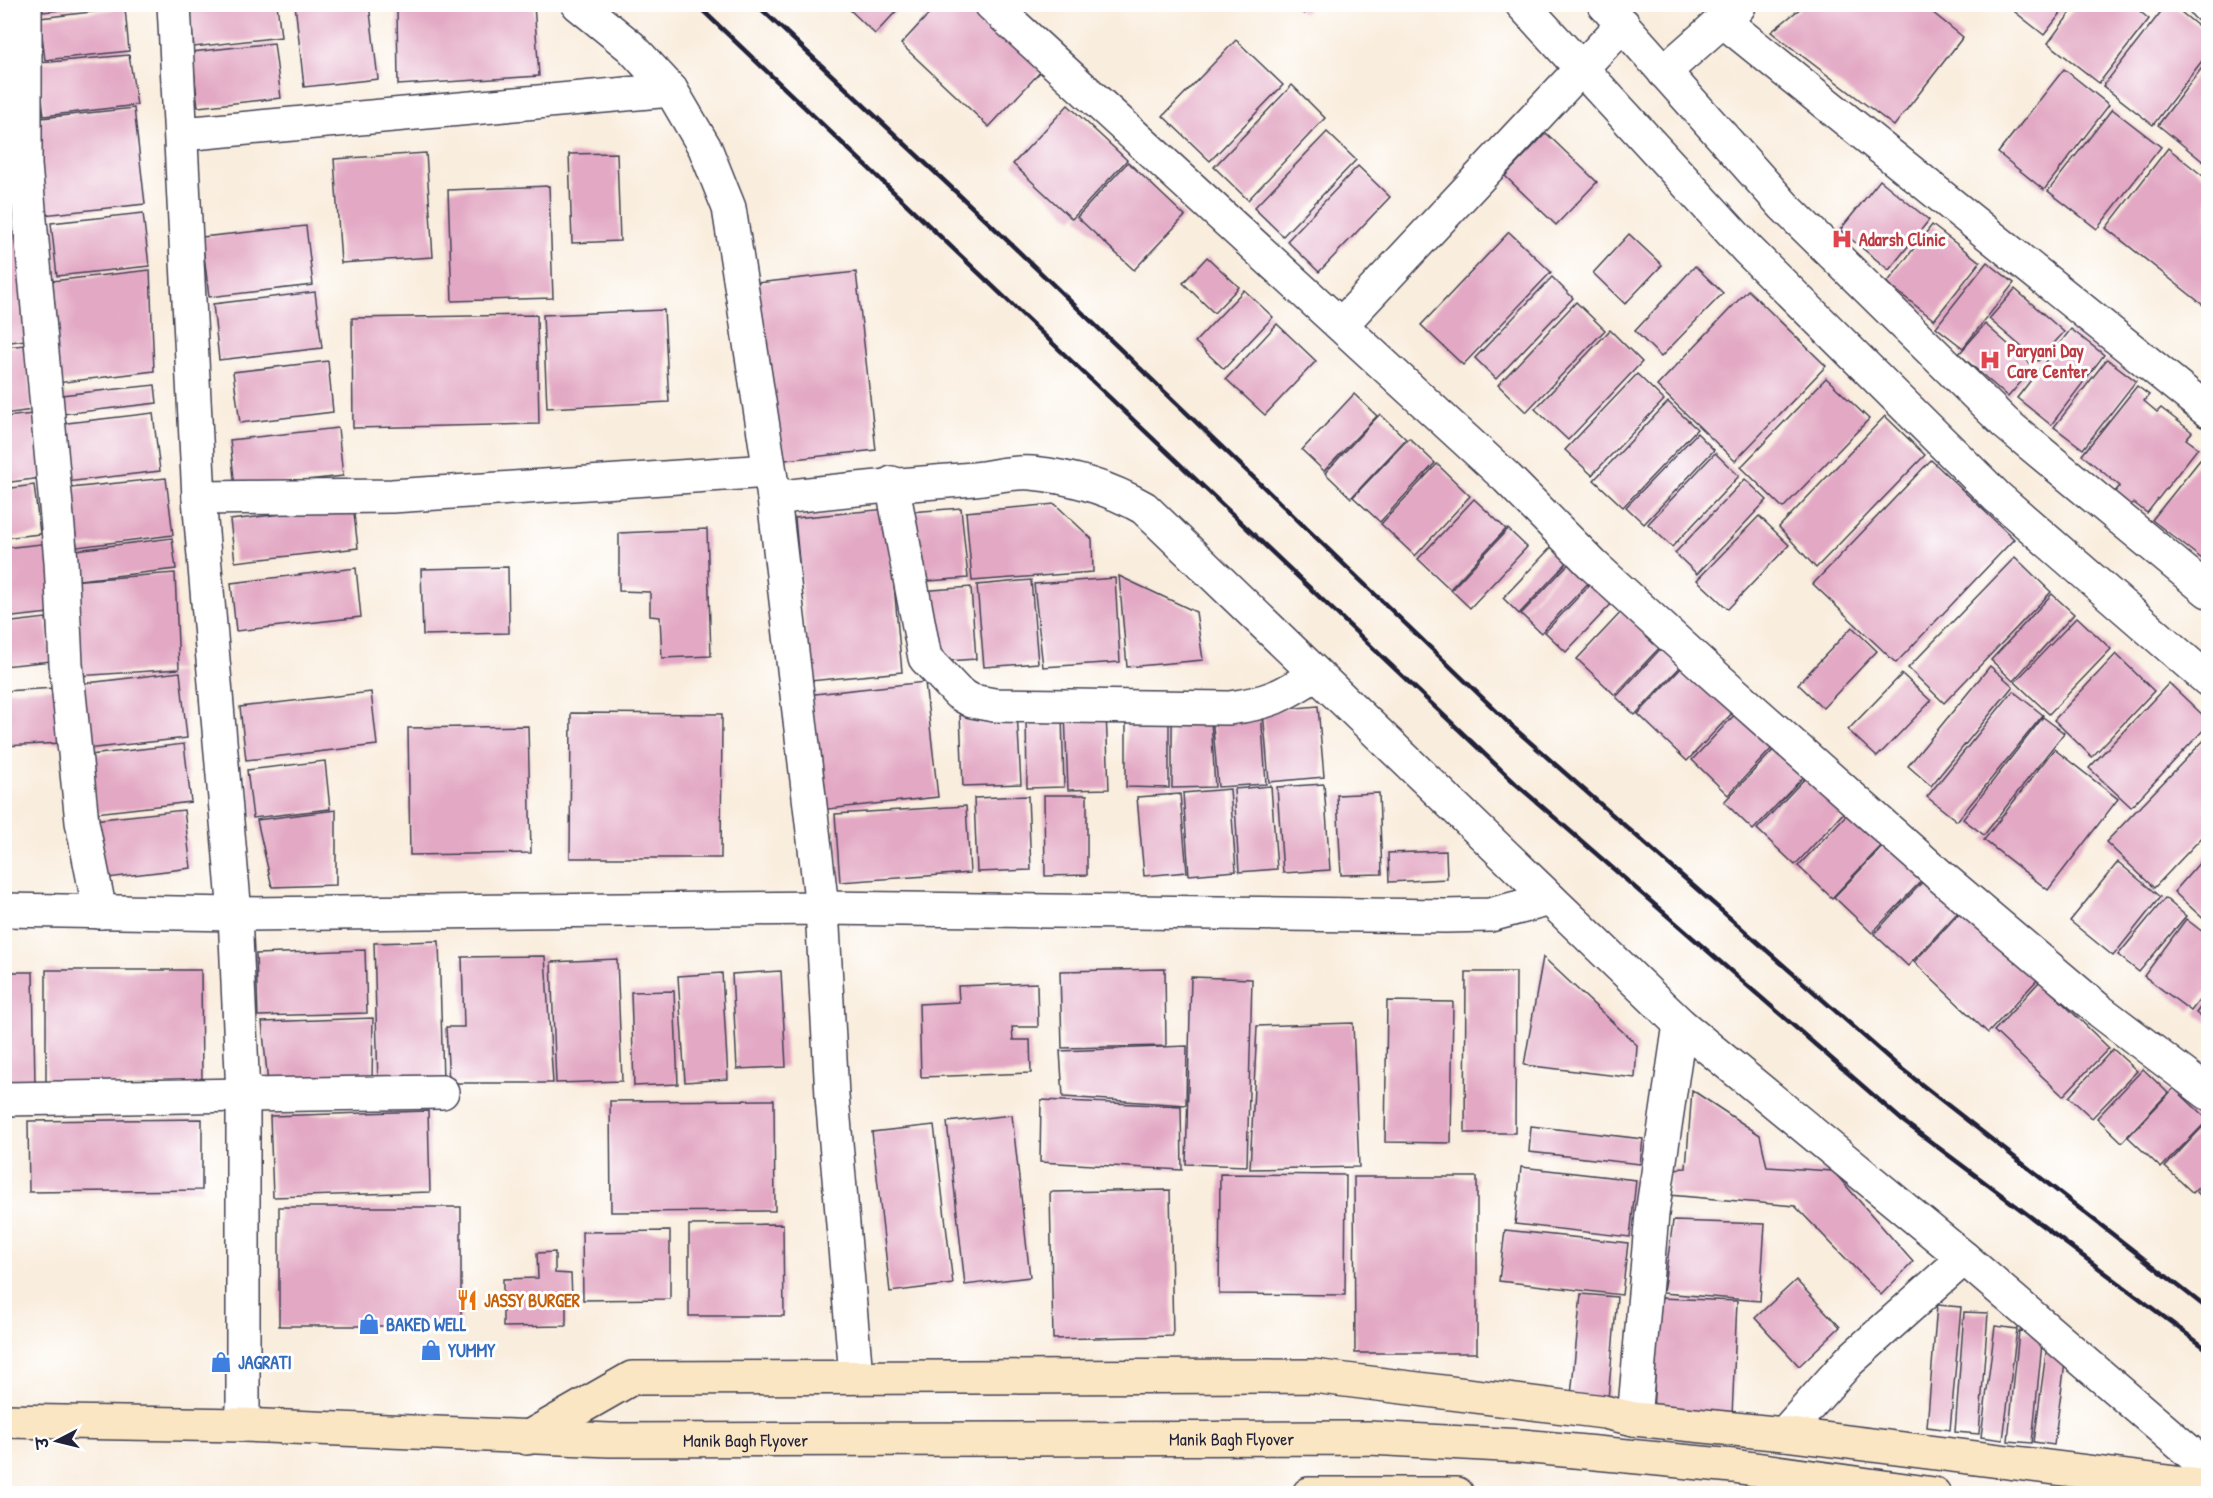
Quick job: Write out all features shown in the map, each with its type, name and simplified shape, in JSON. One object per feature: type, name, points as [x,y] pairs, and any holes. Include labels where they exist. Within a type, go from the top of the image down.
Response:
[{"type":"main road","points":[[527,1438],[632,1378],[1313,1376],[1604,1412],[1634,1419],[1784,1434],[2208,1487]]},
{"type":"main road","name":"Manik Bagh Flyover","points":[[4,1421],[243,1425],[610,1440],[1370,1438],[1522,1446],[1721,1465],[1934,1494]]},
{"type":"main road","points":[[1309,1494],[1457,1494]]},
{"type":"street","points":[[25,4],[25,165],[61,561],[68,686],[82,822],[100,912]]},
{"type":"street","points":[[174,4],[199,498],[235,914],[243,1095],[243,1425]]},
{"type":"street","points":[[578,4],[631,47],[671,90],[705,148],[729,207],[772,485],[822,908],[832,1096],[856,1376]]},
{"type":"street","points":[[991,4],[1507,478],[1593,565],[1825,774],[2100,1011],[2208,1093]]},
{"type":"street","points":[[1522,4],[1748,250],[1997,497],[2208,680]]},
{"type":"street","points":[[2205,4],[2208,7]]},
{"type":"street","points":[[1664,72],[1731,12],[2208,411]]},
{"type":"street","points":[[1341,325],[1580,69],[1614,14],[1784,206],[2006,423],[2208,591]]},
{"type":"street","points":[[182,134],[671,90]]},
{"type":"street","points":[[199,498],[392,496],[892,483],[976,479],[1029,472],[1069,478],[1113,491],[1144,508],[1680,1024],[1964,1258],[2208,1468]]},
{"type":"street","points":[[892,483],[925,658],[958,693],[972,701],[993,705],[1229,708],[1260,704],[1282,697],[1316,674]]},
{"type":"street","points":[[4,910],[235,914],[822,908],[1445,916],[1490,915],[1550,899]]},
{"type":"street","points":[[1634,1419],[1652,1214],[1680,1024]]},
{"type":"street","points":[[4,1099],[442,1092]]},
{"type":"street","points":[[1784,1434],[1849,1361],[1964,1258]]},
{"type":"building","points":[[42,4],[95,4],[95,6],[43,12]]},
{"type":"building","points":[[189,4],[277,4],[281,37],[194,47]]},
{"type":"building","points":[[295,4],[369,4],[378,79],[304,87]]},
{"type":"building","points":[[534,4],[539,76],[398,85],[397,6]]},
{"type":"building","points":[[844,4],[903,4],[875,34]]},
{"type":"building","points":[[938,4],[975,4],[1043,69],[989,127],[901,44]]},
{"type":"building","points":[[1292,4],[1311,4],[1304,14]]},
{"type":"building","points":[[1806,4],[1922,4],[1963,37],[1894,126],[1771,32]]},
{"type":"building","points":[[2005,4],[2068,4],[2044,35]]},
{"type":"building","points":[[2077,4],[2131,4],[2149,19],[2099,83],[2048,43]]},
{"type":"building","points":[[2167,4],[2171,4],[2208,34],[2208,53],[2153,125],[2103,86]]},
{"type":"building","points":[[125,8],[129,51],[45,60],[40,18]]},
{"type":"building","points":[[4,38],[18,141],[4,143]]},
{"type":"building","points":[[1236,40],[1283,85],[1210,161],[1163,116]]},
{"type":"building","points":[[274,43],[281,98],[198,107],[192,52]]},
{"type":"building","points":[[129,55],[137,105],[44,116],[38,63]]},
{"type":"building","points":[[2208,60],[2208,161],[2206,164],[2158,125]]},
{"type":"building","points":[[2064,69],[2109,105],[2044,190],[1998,153]]},
{"type":"building","points":[[1292,85],[1325,118],[1248,200],[1214,167]]},
{"type":"building","points":[[1068,105],[1127,160],[1072,219],[1013,164]]},
{"type":"building","points":[[134,108],[145,204],[43,215],[32,119]]},
{"type":"building","points":[[2112,109],[2161,147],[2097,229],[2048,191]]},
{"type":"building","points":[[1327,132],[1356,160],[1283,236],[1254,208]]},
{"type":"building","points":[[1546,133],[1597,182],[1556,225],[1505,176]]},
{"type":"building","points":[[2168,148],[2208,180],[2208,309],[2106,228]]},
{"type":"building","points":[[426,153],[433,257],[341,263],[334,159]]},
{"type":"building","points":[[617,153],[620,241],[572,243],[569,154]]},
{"type":"building","points":[[4,155],[13,211],[4,212]]},
{"type":"building","points":[[1128,162],[1185,216],[1134,270],[1077,217]]},
{"type":"building","points":[[1358,166],[1390,197],[1319,272],[1287,241]]},
{"type":"building","points":[[1880,180],[1929,220],[1889,270],[1840,230]]},
{"type":"building","points":[[549,186],[553,298],[452,301],[448,190]]},
{"type":"building","points":[[143,213],[149,266],[57,276],[51,223]]},
{"type":"building","points":[[18,221],[32,339],[4,343],[4,223]]},
{"type":"building","points":[[1932,225],[1980,262],[1934,320],[1887,283]]},
{"type":"building","points":[[306,226],[313,285],[209,297],[202,237]]},
{"type":"building","points":[[1509,232],[1551,272],[1463,365],[1421,325]]},
{"type":"building","points":[[1629,234],[1662,265],[1625,304],[1593,273]]},
{"type":"building","points":[[1207,257],[1239,287],[1214,313],[1183,283]]},
{"type":"building","points":[[1987,262],[2014,283],[1963,348],[1936,327]]},
{"type":"building","points":[[1695,266],[1723,293],[1661,357],[1635,331]]},
{"type":"building","points":[[150,270],[154,371],[49,384],[52,281]]},
{"type":"building","points":[[856,272],[876,450],[776,461],[757,283]]},
{"type":"building","points":[[1552,277],[1573,298],[1496,379],[1475,358]]},
{"type":"building","points":[[2015,289],[2064,332],[2038,361],[1989,319]]},
{"type":"building","points":[[1244,290],[1273,317],[1224,369],[1195,342]]},
{"type":"building","points":[[1748,290],[1826,366],[1735,461],[1657,386]]},
{"type":"building","points":[[315,292],[322,348],[219,360],[213,304]]},
{"type":"building","points":[[1576,302],[1605,330],[1526,412],[1498,385]]},
{"type":"building","points":[[664,310],[669,402],[547,408],[543,315]]},
{"type":"building","points":[[537,315],[539,424],[353,428],[352,318]]},
{"type":"building","points":[[1277,324],[1316,361],[1265,415],[1226,379]]},
{"type":"building","points":[[1985,324],[2034,367],[2008,397],[1959,354]]},
{"type":"building","points":[[2071,329],[2104,355],[2051,425],[2017,398]]},
{"type":"building","points":[[1610,330],[1642,362],[1568,440],[1535,409]]},
{"type":"building","points":[[25,345],[32,410],[4,414],[4,347]]},
{"type":"building","points":[[2107,359],[2136,381],[2083,449],[2054,427]]},
{"type":"building","points":[[328,361],[333,412],[240,423],[233,372]]},
{"type":"building","points":[[1637,374],[1664,400],[1592,475],[1565,450]]},
{"type":"building","points":[[1826,378],[1869,419],[1783,508],[1741,467]]},
{"type":"building","points":[[155,385],[157,403],[63,414],[61,395]]},
{"type":"building","points":[[2137,386],[2149,395],[2144,401],[2157,412],[2161,408],[2192,432],[2186,439],[2198,448],[2147,513],[2134,503],[2123,507],[2111,496],[2120,486],[2082,455]]},
{"type":"building","points":[[1354,394],[1377,416],[1324,471],[1302,450]]},
{"type":"building","points":[[1668,402],[1697,429],[1623,507],[1594,480]]},
{"type":"building","points":[[153,413],[160,471],[66,482],[59,424]]},
{"type":"building","points":[[33,414],[41,478],[4,483],[4,417]]},
{"type":"building","points":[[1380,414],[1406,439],[1351,498],[1325,473]]},
{"type":"building","points":[[1885,416],[1925,455],[1816,568],[1779,527]]},
{"type":"building","points":[[338,428],[343,476],[235,488],[230,440]]},
{"type":"building","points":[[1697,433],[1714,450],[1644,524],[1626,507]]},
{"type":"building","points":[[1409,438],[1435,463],[1380,522],[1353,497]]},
{"type":"building","points":[[2208,450],[2208,549],[2202,559],[2152,520]]},
{"type":"building","points":[[1715,453],[1739,476],[1672,547],[1648,524]]},
{"type":"building","points":[[1931,460],[2014,539],[1896,663],[1813,584]]},
{"type":"building","points":[[1437,464],[1470,496],[1415,556],[1381,524]]},
{"type":"building","points":[[166,478],[173,535],[77,547],[70,488]]},
{"type":"building","points":[[1745,479],[1767,500],[1697,574],[1675,553]]},
{"type":"building","points":[[34,485],[40,534],[4,538],[4,489]]},
{"type":"building","points":[[1474,499],[1506,529],[1450,589],[1418,559]]},
{"type":"building","points":[[1055,504],[1092,539],[1093,572],[972,581],[966,512]]},
{"type":"building","points":[[353,506],[358,548],[235,562],[230,520]]},
{"type":"building","points":[[961,508],[968,578],[916,582],[910,512]]},
{"type":"building","points":[[887,509],[902,672],[810,681],[795,518]]},
{"type":"building","points":[[1759,516],[1789,545],[1728,609],[1697,580]]},
{"type":"building","points":[[707,529],[711,656],[662,658],[660,617],[650,616],[650,592],[619,591],[619,533]]},
{"type":"building","points":[[1508,529],[1527,547],[1470,608],[1451,590]]},
{"type":"building","points":[[172,538],[176,569],[79,580],[76,550]]},
{"type":"building","points":[[1557,541],[1573,556],[1519,614],[1503,598]]},
{"type":"building","points":[[51,543],[58,612],[4,618],[4,548]]},
{"type":"building","points":[[2015,557],[2051,592],[1944,703],[1908,668]]},
{"type":"building","points":[[1574,558],[1594,577],[1541,633],[1521,614]]},
{"type":"building","points":[[508,567],[509,633],[423,635],[421,569]]},
{"type":"building","points":[[356,568],[361,617],[236,631],[231,583]]},
{"type":"building","points":[[175,573],[179,669],[78,676],[70,581]]},
{"type":"building","points":[[1119,576],[1196,612],[1203,660],[1127,667]]},
{"type":"building","points":[[1115,578],[1120,662],[1043,667],[1034,584]]},
{"type":"building","points":[[1595,579],[1616,599],[1566,652],[1545,632]]},
{"type":"building","points":[[1031,580],[1038,663],[984,667],[977,585]]},
{"type":"building","points":[[971,587],[976,659],[932,662],[920,591]]},
{"type":"building","points":[[2052,594],[2074,614],[2013,681],[1991,660]]},
{"type":"building","points":[[1624,609],[1662,645],[1615,695],[1577,659]]},
{"type":"building","points":[[2077,617],[2111,649],[2049,714],[2015,682]]},
{"type":"building","points":[[46,618],[51,661],[4,666],[4,623]]},
{"type":"building","points":[[1852,627],[1877,651],[1823,708],[1798,684]]},
{"type":"building","points":[[1665,644],[1684,663],[1635,715],[1616,697]]},
{"type":"building","points":[[2116,654],[2154,691],[2092,757],[2054,720]]},
{"type":"building","points":[[1687,662],[1736,709],[1687,761],[1638,714]]},
{"type":"building","points":[[1990,666],[2013,686],[1931,786],[1908,766]]},
{"type":"building","points":[[180,672],[187,738],[86,749],[79,684]]},
{"type":"building","points":[[1902,674],[1931,701],[1877,757],[1848,730]]},
{"type":"building","points":[[925,682],[938,797],[819,810],[806,695]]},
{"type":"building","points":[[2169,683],[2208,720],[2208,725],[2131,807],[2089,768]]},
{"type":"building","points":[[56,688],[62,743],[4,746],[4,691]]},
{"type":"building","points":[[2013,691],[2043,715],[1957,821],[1927,797]]},
{"type":"building","points":[[371,692],[377,745],[246,760],[240,707]]},
{"type":"building","points":[[1318,706],[1324,777],[1269,782],[1263,711]]},
{"type":"building","points":[[1739,710],[1775,745],[1728,795],[1692,760]]},
{"type":"building","points":[[1261,711],[1266,784],[1218,787],[1212,715]]},
{"type":"building","points":[[1017,712],[1021,784],[963,786],[960,714]]},
{"type":"building","points":[[1106,712],[1109,789],[1068,790],[1065,713]]},
{"type":"building","points":[[571,713],[722,714],[721,858],[570,858]]},
{"type":"building","points":[[1062,715],[1064,787],[1027,788],[1026,716]]},
{"type":"building","points":[[1126,717],[1169,717],[1169,788],[1126,787]]},
{"type":"building","points":[[2043,717],[2064,733],[1984,835],[1963,819]]},
{"type":"building","points":[[1172,719],[1211,719],[1215,787],[1172,788]]},
{"type":"building","points":[[528,726],[531,853],[410,855],[408,728]]},
{"type":"building","points":[[2208,736],[2208,831],[2154,888],[2106,842]]},
{"type":"building","points":[[1781,742],[1810,770],[1753,830],[1724,802]]},
{"type":"building","points":[[184,744],[191,802],[96,813],[90,755]]},
{"type":"building","points":[[2054,749],[2118,799],[2048,890],[1984,840]]},
{"type":"building","points":[[325,761],[330,809],[253,818],[247,770]]},
{"type":"building","points":[[1809,774],[1847,809],[1795,865],[1757,829]]},
{"type":"building","points":[[1324,784],[1330,870],[1283,873],[1277,787]]},
{"type":"building","points":[[1271,786],[1277,869],[1239,872],[1234,789]]},
{"type":"building","points":[[1230,789],[1236,871],[1189,875],[1183,793]]},
{"type":"building","points":[[1379,793],[1382,874],[1341,875],[1337,795]]},
{"type":"building","points":[[1180,794],[1187,872],[1144,876],[1137,797]]},
{"type":"building","points":[[1044,795],[1087,795],[1087,875],[1045,876]]},
{"type":"building","points":[[1028,796],[1031,870],[977,872],[974,798]]},
{"type":"building","points":[[966,806],[970,873],[840,882],[835,814]]},
{"type":"building","points":[[184,810],[191,868],[99,879],[93,820]]},
{"type":"building","points":[[336,810],[336,885],[272,887],[257,820]]},
{"type":"building","points":[[1850,811],[1884,843],[1832,898],[1798,866]]},
{"type":"building","points":[[1887,842],[1924,878],[1872,933],[1834,897]]},
{"type":"building","points":[[1446,851],[1447,879],[1389,882],[1388,853]]},
{"type":"building","points":[[2208,853],[2208,923],[2174,892]]},
{"type":"building","points":[[2118,862],[2160,897],[2113,956],[2070,921]]},
{"type":"building","points":[[1928,876],[1962,908],[1908,966],[1874,934]]},
{"type":"building","points":[[2165,898],[2186,916],[2139,972],[2118,955]]},
{"type":"building","points":[[1964,908],[2038,979],[1988,1033],[1914,962]]},
{"type":"building","points":[[2186,919],[2208,936],[2208,989],[2191,1011],[2144,976]]},
{"type":"building","points":[[439,941],[443,1081],[378,1083],[374,943]]},
{"type":"building","points":[[365,950],[367,1013],[258,1016],[256,954]]},
{"type":"building","points":[[545,956],[553,1083],[449,1083],[446,1027],[464,1027],[462,957]]},
{"type":"building","points":[[1543,957],[1637,1045],[1635,1078],[1524,1065]]},
{"type":"building","points":[[617,959],[622,1081],[556,1083],[551,962]]},
{"type":"building","points":[[1165,969],[1166,1046],[1062,1048],[1060,971]]},
{"type":"building","points":[[46,970],[201,970],[202,1084],[46,1085]]},
{"type":"building","points":[[781,971],[786,1067],[737,1069],[732,974]]},
{"type":"building","points":[[4,972],[33,972],[35,1085],[4,1085]]},
{"type":"building","points":[[1466,972],[1516,972],[1515,1133],[1465,1133]]},
{"type":"building","points":[[722,973],[728,1079],[685,1082],[678,976]]},
{"type":"building","points":[[1191,977],[1252,979],[1247,1166],[1186,1164]]},
{"type":"building","points":[[2040,981],[2109,1048],[2063,1096],[1994,1031]]},
{"type":"building","points":[[1037,983],[1038,1027],[1012,1027],[1013,1040],[1030,1040],[1031,1073],[921,1077],[919,1004],[959,1002],[958,986]]},
{"type":"building","points":[[674,991],[678,1084],[634,1086],[631,992]]},
{"type":"building","points":[[2208,997],[2208,1023],[2196,1013]]},
{"type":"building","points":[[1387,1001],[1453,1002],[1451,1143],[1385,1142]]},
{"type":"building","points":[[373,1018],[372,1082],[268,1084],[262,1022]]},
{"type":"building","points":[[1353,1023],[1359,1167],[1250,1169],[1257,1026]]},
{"type":"building","points":[[1187,1046],[1186,1105],[1063,1097],[1060,1051]]},
{"type":"building","points":[[2113,1049],[2137,1071],[2092,1118],[2069,1097]]},
{"type":"building","points":[[2143,1069],[2168,1093],[2122,1142],[2097,1118]]},
{"type":"building","points":[[2174,1088],[2208,1120],[2161,1168],[2128,1137]]},
{"type":"building","points":[[1692,1090],[1760,1135],[1767,1167],[1833,1171],[1913,1262],[1881,1295],[1795,1206],[1669,1195],[1671,1169],[1686,1168]]},
{"type":"building","points":[[774,1100],[775,1211],[611,1212],[610,1101]]},
{"type":"building","points":[[1041,1100],[1181,1106],[1182,1170],[1040,1162]]},
{"type":"building","points":[[428,1111],[430,1192],[273,1197],[270,1116]]},
{"type":"building","points":[[1012,1115],[1030,1277],[965,1285],[947,1122]]},
{"type":"building","points":[[202,1119],[202,1190],[29,1192],[28,1121]]},
{"type":"building","points":[[2208,1121],[2208,1177],[2193,1193],[2165,1167]]},
{"type":"building","points":[[934,1125],[953,1284],[890,1292],[872,1132]]},
{"type":"building","points":[[1531,1126],[1643,1139],[1640,1164],[1529,1152]]},
{"type":"building","points":[[1521,1167],[1636,1180],[1630,1237],[1515,1224]]},
{"type":"building","points":[[1220,1174],[1346,1175],[1345,1295],[1219,1294]]},
{"type":"building","points":[[1354,1177],[1477,1177],[1477,1353],[1355,1353]]},
{"type":"building","points":[[2208,1179],[2208,1203],[2197,1192]]},
{"type":"building","points":[[1170,1190],[1173,1336],[1053,1339],[1050,1192]]},
{"type":"building","points":[[279,1207],[461,1207],[461,1326],[279,1326]]},
{"type":"building","points":[[1673,1221],[1765,1224],[1760,1301],[1663,1293]]},
{"type":"building","points":[[783,1224],[784,1316],[689,1316],[689,1225]]},
{"type":"building","points":[[1505,1230],[1628,1243],[1622,1295],[1499,1281]]},
{"type":"building","points":[[670,1231],[670,1299],[583,1300],[582,1232]]},
{"type":"building","points":[[555,1252],[555,1273],[571,1274],[572,1298],[566,1298],[566,1326],[503,1327],[503,1279],[538,1278],[537,1253]]},
{"type":"building","points":[[1796,1280],[1840,1327],[1799,1366],[1755,1318]]},
{"type":"building","points":[[1581,1294],[1617,1297],[1608,1399],[1571,1396]]},
{"type":"building","points":[[1659,1298],[1737,1301],[1732,1417],[1653,1413]]},
{"type":"building","points":[[1937,1305],[1961,1307],[1950,1430],[1927,1427]]},
{"type":"building","points":[[1964,1312],[1988,1313],[1979,1434],[1955,1432]]},
{"type":"building","points":[[1995,1326],[2017,1329],[2003,1440],[1981,1437]]},
{"type":"building","points":[[2019,1331],[2043,1333],[2032,1443],[2008,1441]]},
{"type":"building","points":[[2047,1345],[2067,1348],[2054,1445],[2034,1442]]},
{"type":"railway","points":[[696,4],[1516,784],[1903,1121],[2208,1350]]},
{"type":"railway","points":[[756,4],[988,222],[1515,729],[1898,1066],[2208,1309]]},
{"type":"place","name":"Adarsh Clinic","points":[[1842,239]]},
{"type":"place","name":"Paryani Day Care Center","points":[[1990,360]]},
{"type":"place","name":"JASSY BURGER","points":[[467,1300]]},
{"type":"place","name":"BAKED WELL","points":[[369,1324]]},
{"type":"place","name":"YUMMY","points":[[431,1350]]},
{"type":"place","name":"JAGRATI","points":[[221,1362]]}]
